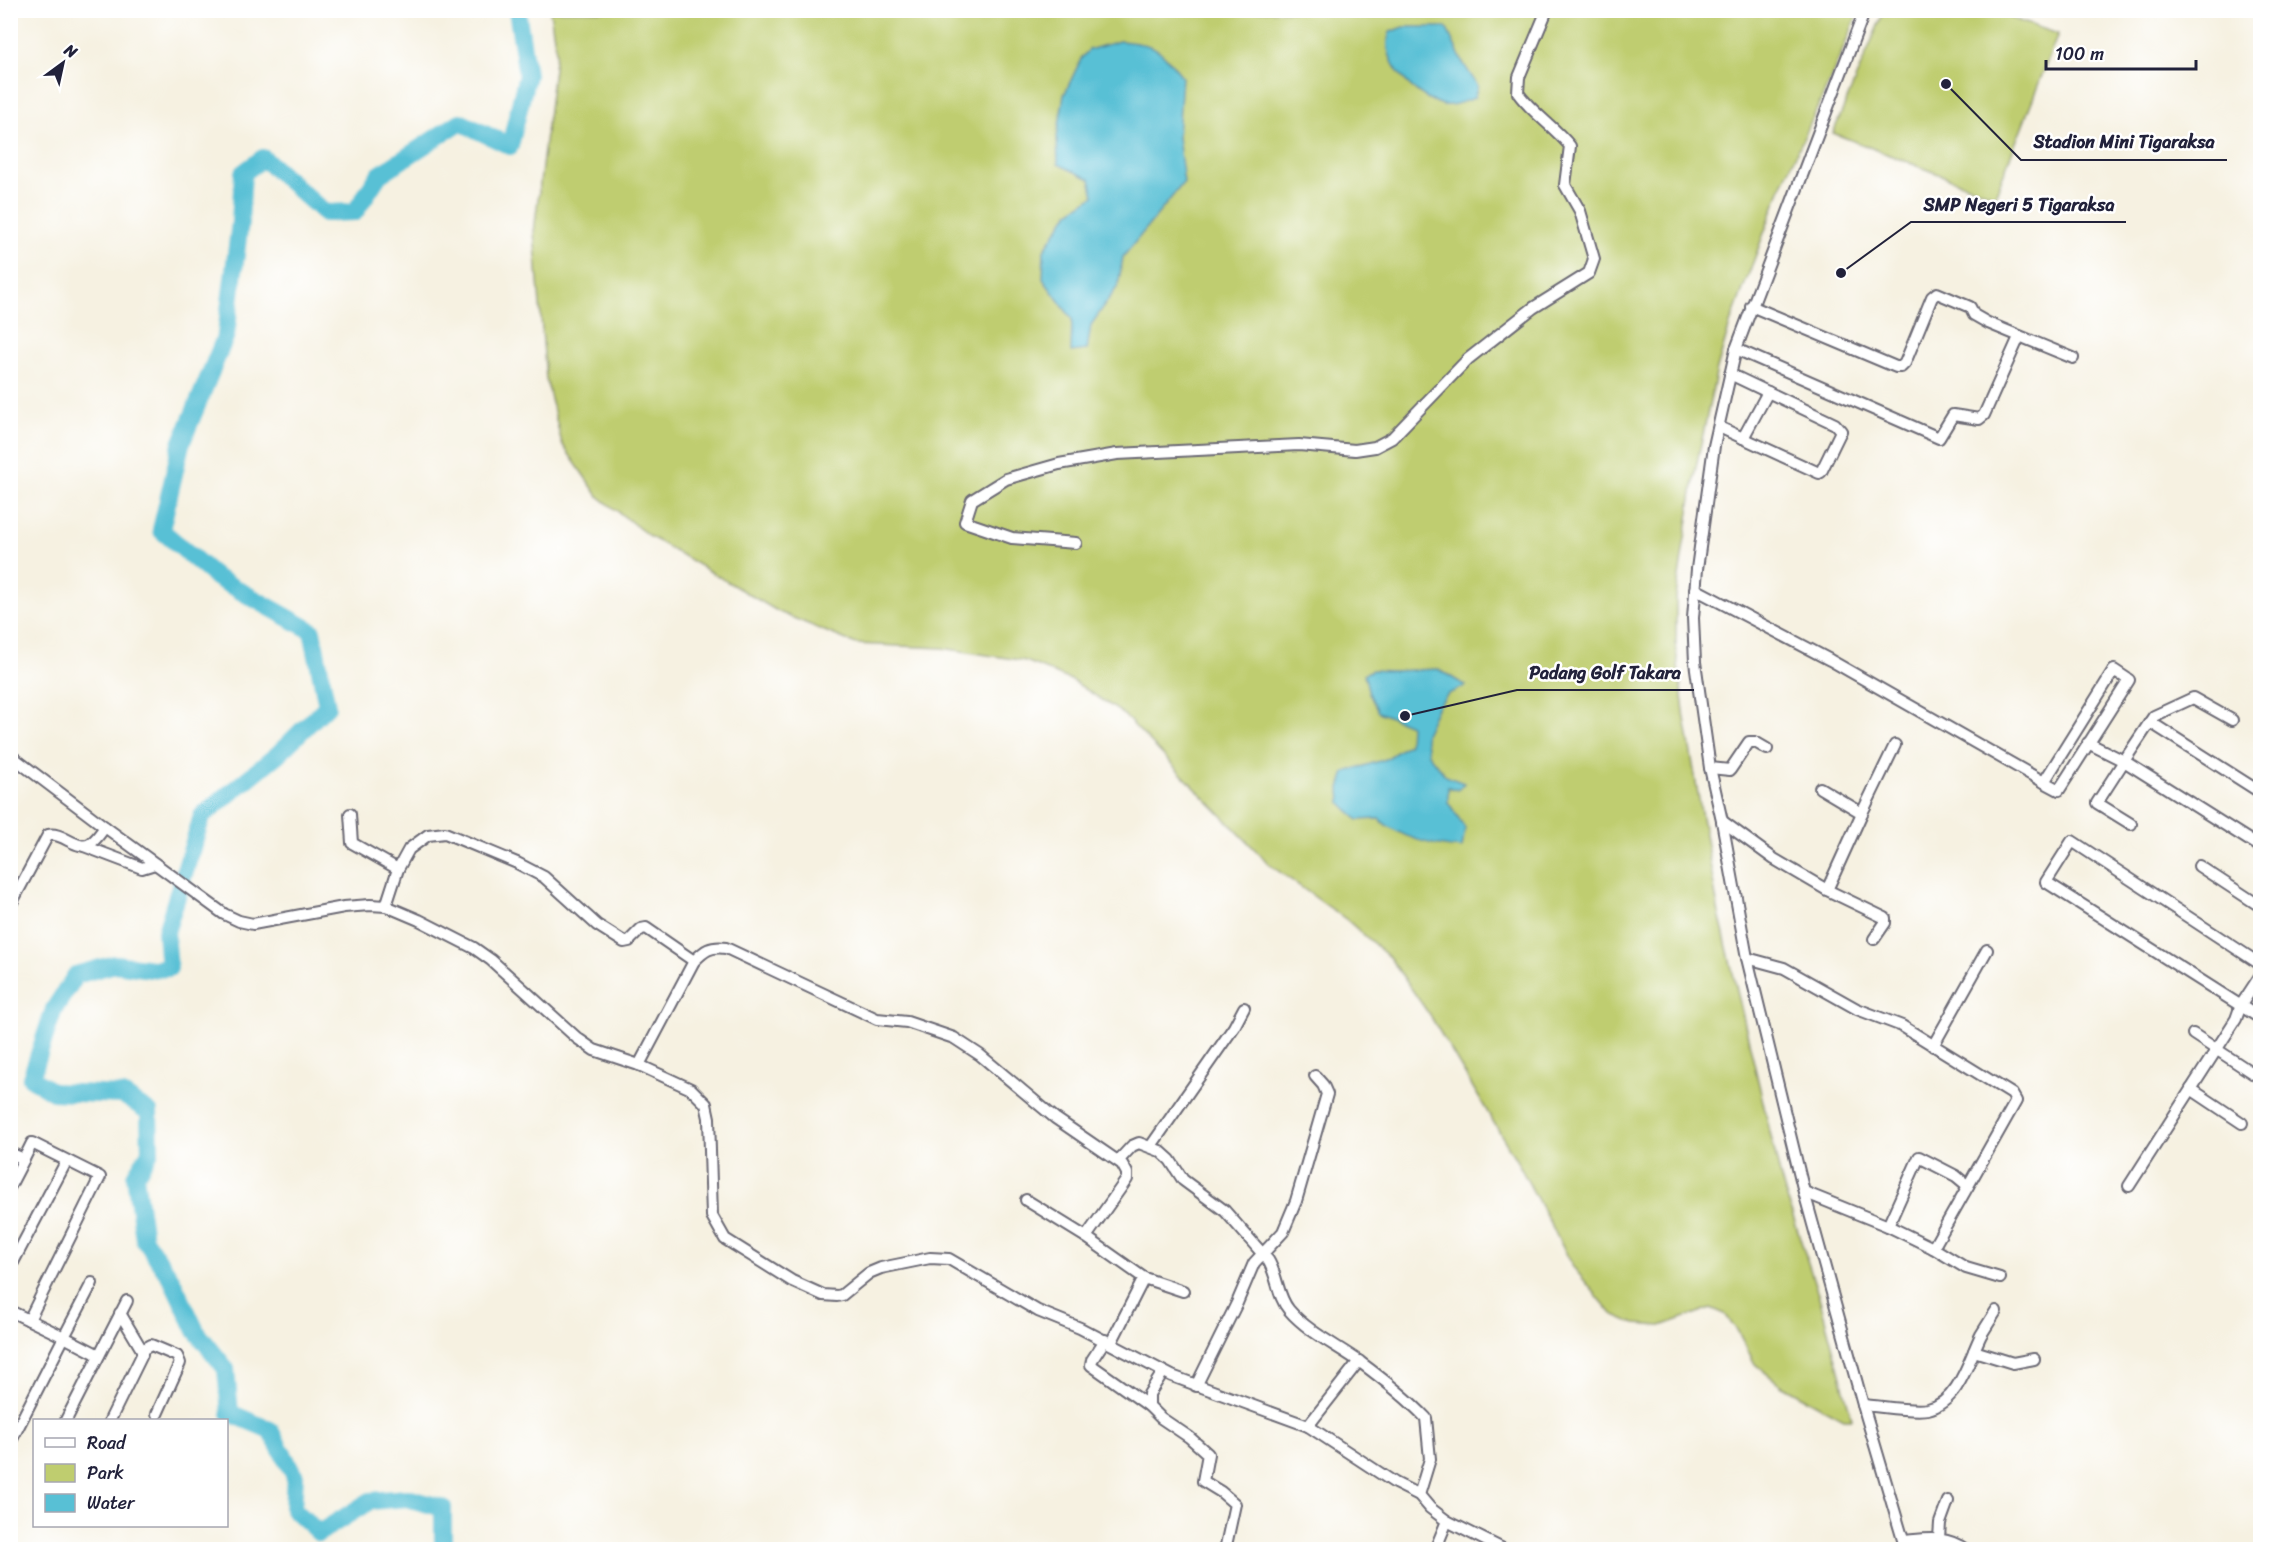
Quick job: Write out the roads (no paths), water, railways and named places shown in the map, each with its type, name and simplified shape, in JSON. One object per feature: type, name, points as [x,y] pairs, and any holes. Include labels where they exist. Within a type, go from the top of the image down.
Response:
[{"type":"street","points":[[1076,543],[1012,538],[965,522],[972,500],[1006,479],[1059,464],[1118,454],[1299,445],[1355,450],[1375,447],[1392,438],[1468,359],[1533,308],[1589,273],[1594,259],[1580,211],[1564,185],[1570,146],[1556,129],[1518,93],[1519,77],[1547,10]]},
{"type":"street","points":[[1865,10],[1736,349],[1713,457],[1695,589],[1693,618],[1695,662],[1710,768],[1747,958],[1804,1192],[1863,1405],[1905,1545],[1939,1538],[1951,1541],[1966,1550]]},
{"type":"street","points":[[1751,306],[1896,368],[1905,363],[1932,297],[1937,293],[1968,306],[1978,317],[2019,337],[2073,358]]},
{"type":"street","points":[[1736,349],[1939,438],[1953,415],[1978,419],[1984,414],[2019,337]]},
{"type":"street","points":[[1719,427],[1814,472],[1821,472],[1841,432],[1839,427],[1730,374]]},
{"type":"street","points":[[1743,438],[1768,392]]},
{"type":"street","points":[[1695,589],[1830,660],[2044,782],[2059,790],[2129,680],[2114,670],[2044,782]]},
{"type":"street","points":[[2131,824],[2097,803],[2154,716],[2193,698],[2232,720]]},
{"type":"street","points":[[2150,722],[2260,792]]},
{"type":"street","points":[[1710,768],[1730,770],[1749,742],[1755,742],[1767,749]]},
{"type":"street","points":[[2088,743],[2124,761],[2260,847]]},
{"type":"street","points":[[1827,890],[1895,745]]},
{"type":"street","points":[[10,755],[224,914],[253,924],[344,907],[386,906],[419,920],[482,954],[577,1038],[594,1050],[639,1065],[692,1089],[706,1104],[709,1118],[712,1216],[725,1239],[792,1281],[823,1295],[837,1296],[842,1295],[874,1270],[939,1257],[949,1259],[1038,1311],[1080,1328],[1163,1372],[1308,1426],[1385,1476],[1419,1495],[1430,1508],[1447,1521],[1505,1550]]},
{"type":"street","points":[[1820,788],[1862,813]]},
{"type":"street","points":[[350,814],[352,843],[398,869]]},
{"type":"street","points":[[1722,821],[1774,859],[1827,890],[1885,918],[1886,923],[1874,939]]},
{"type":"street","points":[[83,846],[93,842],[105,827]]},
{"type":"street","points":[[386,906],[398,869],[409,849],[428,835],[445,833],[517,863],[544,877],[603,930],[624,942],[629,942],[640,929],[646,928],[694,961]]},
{"type":"street","points":[[10,906],[48,835],[58,835],[142,868],[155,864]]},
{"type":"street","points":[[2260,964],[2072,841],[2046,882],[2260,1018]]},
{"type":"street","points":[[2199,867],[2260,906]]},
{"type":"street","points":[[639,1065],[694,961],[706,949],[726,948],[804,987],[877,1019],[908,1022],[954,1038],[980,1055],[1056,1118],[1119,1160],[1125,1167],[1127,1179],[1086,1237]]},
{"type":"street","points":[[1933,1046],[1987,950]]},
{"type":"street","points":[[1747,958],[1784,968],[1857,1009],[1902,1026],[2012,1094],[2016,1101],[1933,1248]]},
{"type":"street","points":[[2129,1186],[2244,1007],[2260,976]]},
{"type":"street","points":[[2244,1007],[2260,988]]},
{"type":"street","points":[[1152,1146],[1234,1027],[1244,1008]]},
{"type":"street","points":[[2193,1034],[2260,1078]]},
{"type":"street","points":[[1196,1386],[1233,1312],[1254,1263],[1283,1232],[1296,1201],[1326,1100],[1326,1090],[1315,1076]]},
{"type":"street","points":[[2191,1089],[2242,1123]]},
{"type":"street","points":[[10,1186],[32,1143],[100,1177],[29,1320]]},
{"type":"street","points":[[1119,1160],[1132,1146],[1139,1143],[1152,1146],[1167,1156],[1188,1185],[1225,1211],[1263,1254],[1272,1267],[1282,1301],[1290,1311],[1321,1337],[1359,1361],[1406,1397],[1426,1418],[1430,1459],[1419,1495]]},
{"type":"street","points":[[10,1153],[24,1160]]},
{"type":"street","points":[[1888,1226],[1918,1158],[1956,1176],[1968,1186]]},
{"type":"street","points":[[10,1268],[66,1162]]},
{"type":"street","points":[[1804,1192],[1888,1226],[1933,1248],[1966,1268],[2000,1278]]},
{"type":"street","points":[[1026,1200],[1086,1237],[1144,1278],[1183,1291]]},
{"type":"street","points":[[1144,1278],[1108,1342],[1092,1360],[1092,1365],[1149,1406],[1208,1454],[1203,1481],[1226,1495],[1235,1504],[1225,1550]]},
{"type":"street","points":[[10,1443],[92,1283]]},
{"type":"street","points":[[67,1419],[127,1301]]},
{"type":"street","points":[[10,1311],[99,1355]]},
{"type":"street","points":[[1863,1405],[1927,1409],[1939,1405],[1962,1378],[1996,1311]]},
{"type":"street","points":[[110,1419],[142,1355],[142,1350],[120,1314]]},
{"type":"street","points":[[142,1350],[151,1345],[177,1356],[180,1363],[157,1414]]},
{"type":"street","points":[[1974,1351],[2013,1363],[2034,1359]]},
{"type":"street","points":[[1308,1426],[1359,1361]]},
{"type":"street","points":[[1149,1406],[1149,1394],[1163,1372]]},
{"type":"street","points":[[1939,1538],[1940,1523],[1948,1501]]},
{"type":"street","points":[[1435,1550],[1447,1521]]},
{"type":"water","points":[[1404,27],[1446,27],[1463,63],[1478,86],[1474,98],[1443,105],[1422,95],[1402,77],[1389,55],[1388,43],[1390,32]]},
{"type":"water","points":[[1119,41],[1142,44],[1156,49],[1182,76],[1178,137],[1184,182],[1123,257],[1118,286],[1091,325],[1087,350],[1071,352],[1072,319],[1043,279],[1044,250],[1069,212],[1094,196],[1090,179],[1058,164],[1057,137],[1064,95],[1082,57],[1089,50]]},
{"type":"water","points":[[1438,669],[1466,686],[1448,694],[1438,706],[1425,734],[1428,754],[1446,776],[1464,783],[1458,790],[1448,787],[1448,802],[1465,828],[1462,848],[1417,840],[1387,826],[1379,819],[1358,820],[1341,803],[1340,788],[1345,772],[1386,759],[1409,744],[1410,725],[1378,712],[1369,693],[1364,674],[1372,670]]},
{"type":"waterway","points":[[443,1550],[443,1508],[407,1498],[370,1501],[319,1533],[293,1509],[295,1476],[270,1430],[230,1413],[226,1369],[196,1331],[172,1280],[144,1239],[135,1176],[150,1152],[149,1112],[123,1095],[53,1092],[31,1078],[54,1009],[76,975],[115,964],[152,969],[169,968],[166,932],[202,816],[278,754],[327,706],[312,631],[217,578],[161,530],[181,444],[226,335],[240,222],[243,173],[263,158],[325,213],[355,212],[379,175],[460,122],[510,146],[527,75],[517,10]]},
{"type":"place","name":"Stadion Mini Tigaraksa","points":[[1946,84]]},
{"type":"place","name":"SMP Negeri 5 Tigaraksa","points":[[1841,273]]},
{"type":"place","name":"Padang Golf Takara","points":[[1405,716]]}]
